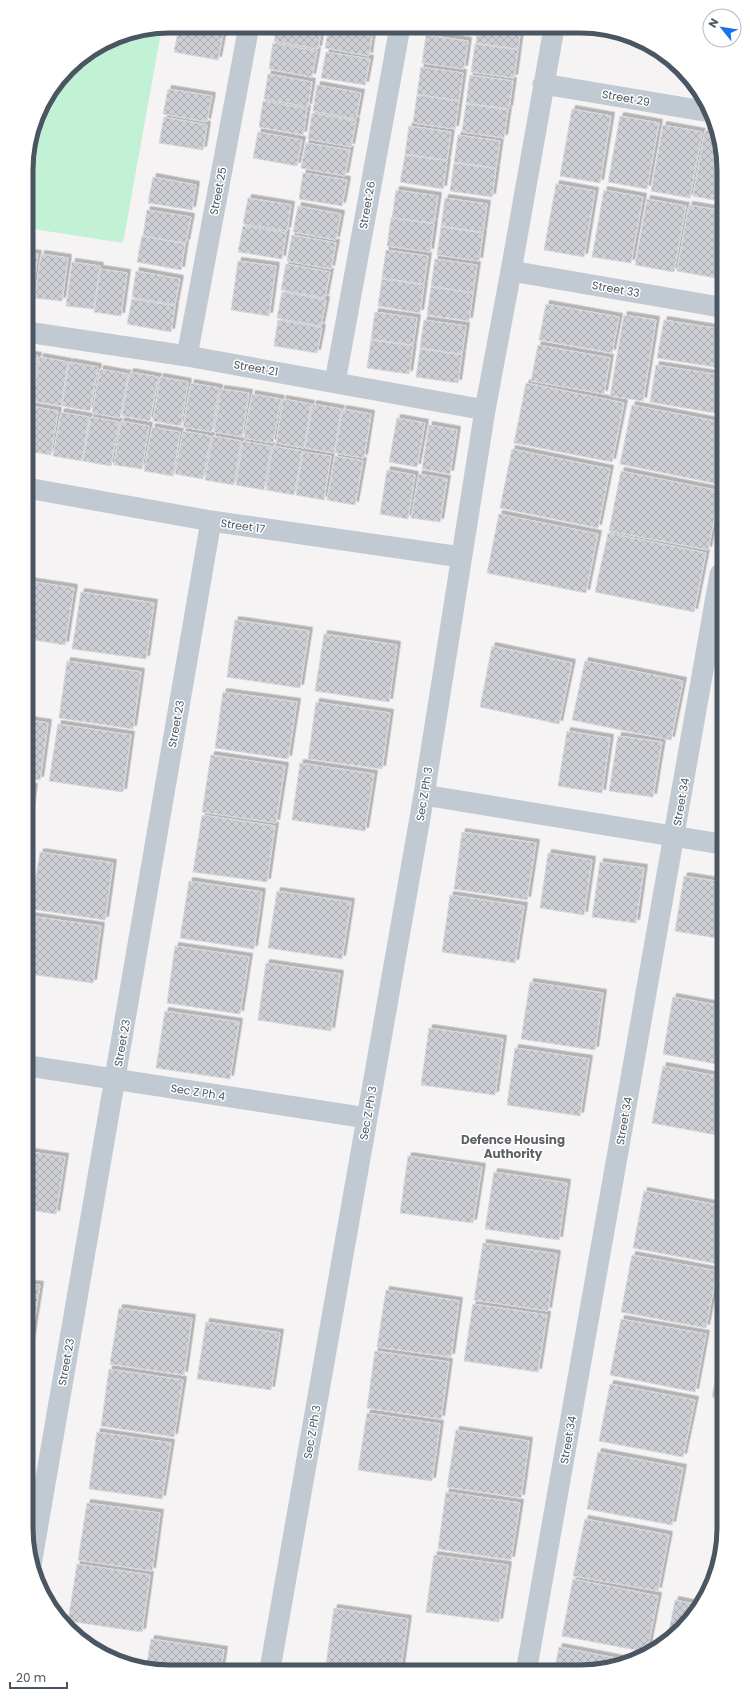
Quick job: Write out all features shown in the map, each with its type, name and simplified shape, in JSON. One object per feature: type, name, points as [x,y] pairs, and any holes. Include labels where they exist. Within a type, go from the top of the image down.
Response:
[{"type":"street","name":"Street 25","points":[[187,356],[248,33]]},
{"type":"street","name":"Street 26","points":[[335,382],[399,33]]},
{"type":"street","name":"Sec Z Ph 3","points":[[271,1665],[424,795],[460,557],[485,410],[553,33]]},
{"type":"street","name":"Street 29","points":[[543,84],[704,111]]},
{"type":"street","name":"Street 33","points":[[511,271],[717,306]]},
{"type":"street","name":"Street 21","points":[[33,333],[187,356],[485,410]]},
{"type":"street","name":"Street 17","points":[[33,489],[211,521],[460,557]]},
{"type":"street","name":"Street 23","points":[[34,1547],[211,521]]},
{"type":"street","name":"Street 34","points":[[528,1665],[717,591]]},
{"type":"street","points":[[424,795],[717,843]]},
{"type":"street","name":"Sec Z Ph 4","points":[[33,1067],[367,1118]]},
{"type":"green space","points":[[161,33],[123,243],[33,229],[34,152],[40,126],[47,109],[61,87],[73,73],[87,61],[109,47],[126,40]]},
{"type":"building","points":[[178,33],[223,34],[218,60],[174,52]]},
{"type":"building","points":[[276,33],[321,33],[318,49],[274,41]]},
{"type":"building","points":[[328,33],[373,33],[369,56],[325,48]]},
{"type":"building","points":[[477,33],[520,33],[518,49],[476,43]]},
{"type":"building","points":[[426,35],[468,41],[464,69],[422,63]]},
{"type":"building","points":[[273,43],[317,51],[312,77],[269,69]]},
{"type":"building","points":[[475,44],[518,50],[514,78],[471,72]]},
{"type":"building","points":[[326,52],[370,59],[365,85],[321,78]]},
{"type":"building","points":[[421,67],[463,73],[459,101],[417,94]]},
{"type":"building","points":[[268,74],[312,82],[308,107],[264,99]]},
{"type":"building","points":[[470,75],[513,81],[509,109],[466,103]]},
{"type":"building","points":[[317,85],[361,93],[356,119],[313,111]]},
{"type":"building","points":[[168,89],[212,96],[207,122],[163,114]]},
{"type":"building","points":[[417,95],[459,101],[455,129],[413,123]]},
{"type":"building","points":[[263,101],[307,109],[303,135],[259,127]]},
{"type":"building","points":[[466,104],[508,110],[504,138],[462,132]]},
{"type":"building","points":[[572,109],[611,116],[600,183],[560,176]]},
{"type":"building","points":[[312,113],[356,121],[351,147],[308,139]]},
{"type":"building","points":[[620,116],[659,123],[647,189],[608,182]]},
{"type":"building","points":[[164,117],[207,125],[203,150],[159,143]]},
{"type":"building","points":[[663,125],[702,132],[690,198],[651,191]]},
{"type":"building","points":[[409,126],[451,132],[447,160],[405,154]]},
{"type":"building","points":[[705,130],[711,131],[716,152],[717,201],[693,196]]},
{"type":"building","points":[[258,132],[302,140],[297,166],[253,158]]},
{"type":"building","points":[[458,135],[500,141],[496,168],[454,162]]},
{"type":"building","points":[[306,143],[350,150],[345,176],[301,168]]},
{"type":"building","points":[[405,155],[447,161],[443,189],[400,182]]},
{"type":"building","points":[[454,163],[496,169],[492,197],[450,191]]},
{"type":"building","points":[[303,173],[347,180],[342,206],[299,199]]},
{"type":"building","points":[[153,177],[196,185],[192,210],[148,203]]},
{"type":"building","points":[[556,184],[595,191],[584,257],[544,250]]},
{"type":"building","points":[[396,190],[438,196],[434,223],[392,218]]},
{"type":"building","points":[[604,190],[643,197],[631,263],[592,257]]},
{"type":"building","points":[[248,198],[291,205],[287,231],[243,224]]},
{"type":"building","points":[[445,198],[487,204],[483,232],[441,226]]},
{"type":"building","points":[[647,199],[686,206],[674,272],[635,265]]},
{"type":"building","points":[[689,205],[717,210],[716,278],[677,271]]},
{"type":"building","points":[[298,206],[341,214],[336,240],[293,232]]},
{"type":"building","points":[[147,210],[191,217],[186,243],[143,236]]},
{"type":"building","points":[[391,218],[434,224],[430,252],[387,246]]},
{"type":"building","points":[[243,226],[286,233],[282,259],[238,252]]},
{"type":"building","points":[[441,227],[483,233],[479,261],[437,255]]},
{"type":"building","points":[[292,235],[336,243],[331,269],[287,261]]},
{"type":"building","points":[[142,236],[185,244],[181,270],[137,262]]},
{"type":"building","points":[[386,250],[428,256],[424,284],[382,278]]},
{"type":"building","points":[[33,254],[38,254],[33,291]]},
{"type":"building","points":[[41,254],[68,258],[62,301],[35,298]]},
{"type":"building","points":[[435,259],[477,265],[473,293],[431,286]]},
{"type":"building","points":[[238,261],[276,266],[269,316],[231,310]]},
{"type":"building","points":[[72,262],[100,266],[94,309],[66,306]]},
{"type":"building","points":[[286,264],[330,272],[325,298],[281,290]]},
{"type":"building","points":[[100,269],[127,273],[121,316],[94,312]]},
{"type":"building","points":[[136,271],[180,279],[175,305],[132,297]]},
{"type":"building","points":[[382,279],[424,285],[420,313],[378,306]]},
{"type":"building","points":[[431,287],[473,293],[469,321],[427,315]]},
{"type":"building","points":[[282,292],[326,300],[321,326],[277,318]]},
{"type":"building","points":[[132,299],[175,306],[171,332],[127,324]]},
{"type":"building","points":[[546,304],[619,317],[612,353],[539,340]]},
{"type":"building","points":[[375,312],[417,318],[413,345],[371,339]]},
{"type":"building","points":[[624,315],[656,320],[643,401],[610,396]]},
{"type":"building","points":[[278,320],[322,328],[317,353],[274,346]]},
{"type":"building","points":[[424,320],[466,326],[462,354],[420,348]]},
{"type":"building","points":[[664,320],[717,329],[717,368],[657,358]]},
{"type":"building","points":[[371,340],[413,346],[409,374],[367,368]]},
{"type":"building","points":[[538,345],[610,358],[604,394],[531,381]]},
{"type":"building","points":[[420,349],[462,355],[458,383],[416,377]]},
{"type":"building","points":[[33,355],[38,356],[33,384]]},
{"type":"building","points":[[40,357],[68,362],[61,406],[33,401]]},
{"type":"building","points":[[69,362],[98,367],[90,411],[62,406]]},
{"type":"building","points":[[656,365],[717,375],[717,413],[650,402]]},
{"type":"building","points":[[100,369],[128,374],[120,418],[92,413]]},
{"type":"building","points":[[130,372],[158,377],[150,421],[122,416]]},
{"type":"building","points":[[160,377],[188,382],[181,426],[153,421]]},
{"type":"building","points":[[191,383],[219,388],[212,432],[183,427]]},
{"type":"building","points":[[526,383],[624,403],[612,462],[514,443]]},
{"type":"building","points":[[221,389],[249,393],[242,437],[214,432]]},
{"type":"building","points":[[252,394],[281,399],[273,443],[244,438]]},
{"type":"building","points":[[283,399],[311,404],[304,448],[276,443]]},
{"type":"building","points":[[313,404],[341,409],[334,453],[305,448]]},
{"type":"building","points":[[632,405],[717,421],[717,484],[620,464]]},
{"type":"building","points":[[33,407],[58,411],[51,455],[33,452]]},
{"type":"building","points":[[343,409],[371,414],[364,458],[335,453]]},
{"type":"building","points":[[61,412],[89,417],[82,461],[53,456]]},
{"type":"building","points":[[91,417],[119,422],[111,466],[83,461]]},
{"type":"building","points":[[397,418],[425,423],[417,467],[389,462]]},
{"type":"building","points":[[121,421],[149,426],[142,469],[114,465]]},
{"type":"building","points":[[429,425],[457,430],[450,474],[422,469]]},
{"type":"building","points":[[152,427],[180,432],[173,476],[144,471]]},
{"type":"building","points":[[183,431],[211,436],[203,479],[175,474]]},
{"type":"building","points":[[213,436],[241,441],[234,485],[205,480]]},
{"type":"building","points":[[243,441],[271,446],[264,490],[236,485]]},
{"type":"building","points":[[273,446],[302,451],[294,495],[266,490]]},
{"type":"building","points":[[512,449],[610,469],[598,528],[500,508]]},
{"type":"building","points":[[303,452],[331,456],[324,500],[296,495]]},
{"type":"building","points":[[335,456],[363,461],[355,505],[327,500]]},
{"type":"building","points":[[387,470],[415,475],[408,519],[380,514]]},
{"type":"building","points":[[621,471],[717,490],[717,506],[708,550],[609,531]]},
{"type":"building","points":[[419,474],[447,479],[440,522],[411,518]]},
{"type":"building","points":[[499,514],[598,534],[586,593],[487,573]]},
{"type":"building","points":[[608,533],[706,553],[694,612],[595,592]]},
{"type":"building","points":[[33,582],[74,588],[65,645],[33,640]]},
{"type":"building","points":[[81,592],[154,603],[146,659],[72,649]]},
{"type":"building","points":[[235,620],[309,631],[300,688],[227,677]]},
{"type":"building","points":[[324,634],[397,645],[389,702],[315,691]]},
{"type":"building","points":[[492,646],[572,663],[559,724],[480,707]]},
{"type":"building","points":[[67,661],[141,672],[133,729],[59,718]]},
{"type":"building","points":[[585,661],[683,681],[671,740],[572,720]]},
{"type":"building","points":[[223,692],[297,702],[288,759],[215,748]]},
{"type":"building","points":[[316,702],[390,713],[382,769],[308,759]]},
{"type":"building","points":[[33,721],[48,723],[40,780],[33,779]]},
{"type":"building","points":[[58,724],[131,735],[123,792],[49,781]]},
{"type":"building","points":[[567,731],[610,738],[602,793],[558,786]]},
{"type":"building","points":[[618,736],[662,742],[653,797],[609,791]]},
{"type":"building","points":[[211,755],[285,766],[276,823],[202,812]]},
{"type":"building","points":[[300,763],[374,774],[365,831],[292,820]]},
{"type":"building","points":[[202,815],[275,826],[267,882],[193,872]]},
{"type":"building","points":[[462,832],[536,843],[527,900],[454,889]]},
{"type":"building","points":[[40,852],[113,863],[105,920],[33,909],[33,896]]},
{"type":"building","points":[[548,853],[592,860],[584,915],[540,908]]},
{"type":"building","points":[[600,862],[644,868],[636,923],[592,917]]},
{"type":"building","points":[[684,876],[717,881],[717,938],[675,931]]},
{"type":"building","points":[[189,881],[262,892],[254,949],[180,938]]},
{"type":"building","points":[[277,891],[351,902],[342,959],[268,948]]},
{"type":"building","points":[[450,895],[524,906],[515,963],[442,952]]},
{"type":"building","points":[[33,917],[101,926],[93,983],[33,975]]},
{"type":"building","points":[[175,946],[249,957],[240,1014],[167,1003]]},
{"type":"building","points":[[266,963],[340,974],[331,1031],[258,1020]]},
{"type":"building","points":[[530,982],[603,993],[595,1050],[521,1039]]},
{"type":"building","points":[[673,997],[717,1005],[717,1064],[663,1054]]},
{"type":"building","points":[[165,1011],[239,1022],[230,1079],[156,1068]]},
{"type":"building","points":[[429,1028],[503,1039],[495,1095],[421,1085]]},
{"type":"building","points":[[515,1048],[589,1059],[580,1116],[507,1105]]},
{"type":"building","points":[[663,1066],[717,1076],[717,1135],[652,1123]]},
{"type":"building","points":[[33,1152],[65,1157],[56,1214],[33,1210]]},
{"type":"building","points":[[408,1156],[482,1167],[473,1223],[400,1213]]},
{"type":"building","points":[[494,1172],[567,1183],[559,1240],[485,1229]]},
{"type":"building","points":[[644,1191],[717,1205],[717,1264],[633,1248]]},
{"type":"building","points":[[483,1243],[557,1254],[548,1311],[474,1300]]},
{"type":"building","points":[[632,1255],[717,1271],[706,1328],[621,1312]]},
{"type":"building","points":[[33,1284],[40,1285],[33,1329]]},
{"type":"building","points":[[386,1290],[459,1301],[451,1357],[377,1347]]},
{"type":"building","points":[[473,1304],[547,1315],[538,1372],[464,1361]]},
{"type":"building","points":[[119,1308],[192,1318],[184,1375],[110,1364]]},
{"type":"building","points":[[621,1319],[706,1334],[695,1392],[610,1375]]},
{"type":"building","points":[[206,1322],[280,1333],[271,1390],[197,1379]]},
{"type":"building","points":[[375,1351],[449,1362],[441,1419],[367,1408]]},
{"type":"building","points":[[109,1369],[183,1380],[174,1437],[101,1426]]},
{"type":"building","points":[[717,1371],[717,1398],[712,1397]]},
{"type":"building","points":[[610,1384],[695,1400],[683,1457],[599,1441]]},
{"type":"building","points":[[367,1413],[440,1424],[432,1481],[358,1470]]},
{"type":"building","points":[[456,1430],[529,1441],[521,1498],[447,1487]]},
{"type":"building","points":[[97,1432],[171,1443],[162,1499],[89,1489]]},
{"type":"building","points":[[598,1452],[683,1468],[672,1525],[587,1509]]},
{"type":"building","points":[[446,1492],[520,1503],[511,1560],[438,1549]]},
{"type":"building","points":[[87,1503],[160,1513],[152,1571],[78,1560]]},
{"type":"building","points":[[585,1519],[669,1535],[658,1591],[573,1576]]},
{"type":"building","points":[[434,1555],[508,1565],[499,1622],[426,1612]]},
{"type":"building","points":[[77,1564],[150,1575],[142,1632],[70,1621],[68,1619]]},
{"type":"building","points":[[573,1579],[658,1596],[648,1648],[641,1651],[562,1636]]},
{"type":"building","points":[[675,1600],[694,1604],[677,1625],[669,1632]]},
{"type":"building","points":[[334,1608],[408,1619],[401,1665],[326,1665]]},
{"type":"building","points":[[151,1639],[224,1650],[222,1665],[170,1665],[147,1663]]},
{"type":"building","points":[[559,1647],[620,1659],[598,1664],[555,1665]]},
{"type":"district","name":"Defence Housing Authority","points":[[513,1146]]}]
